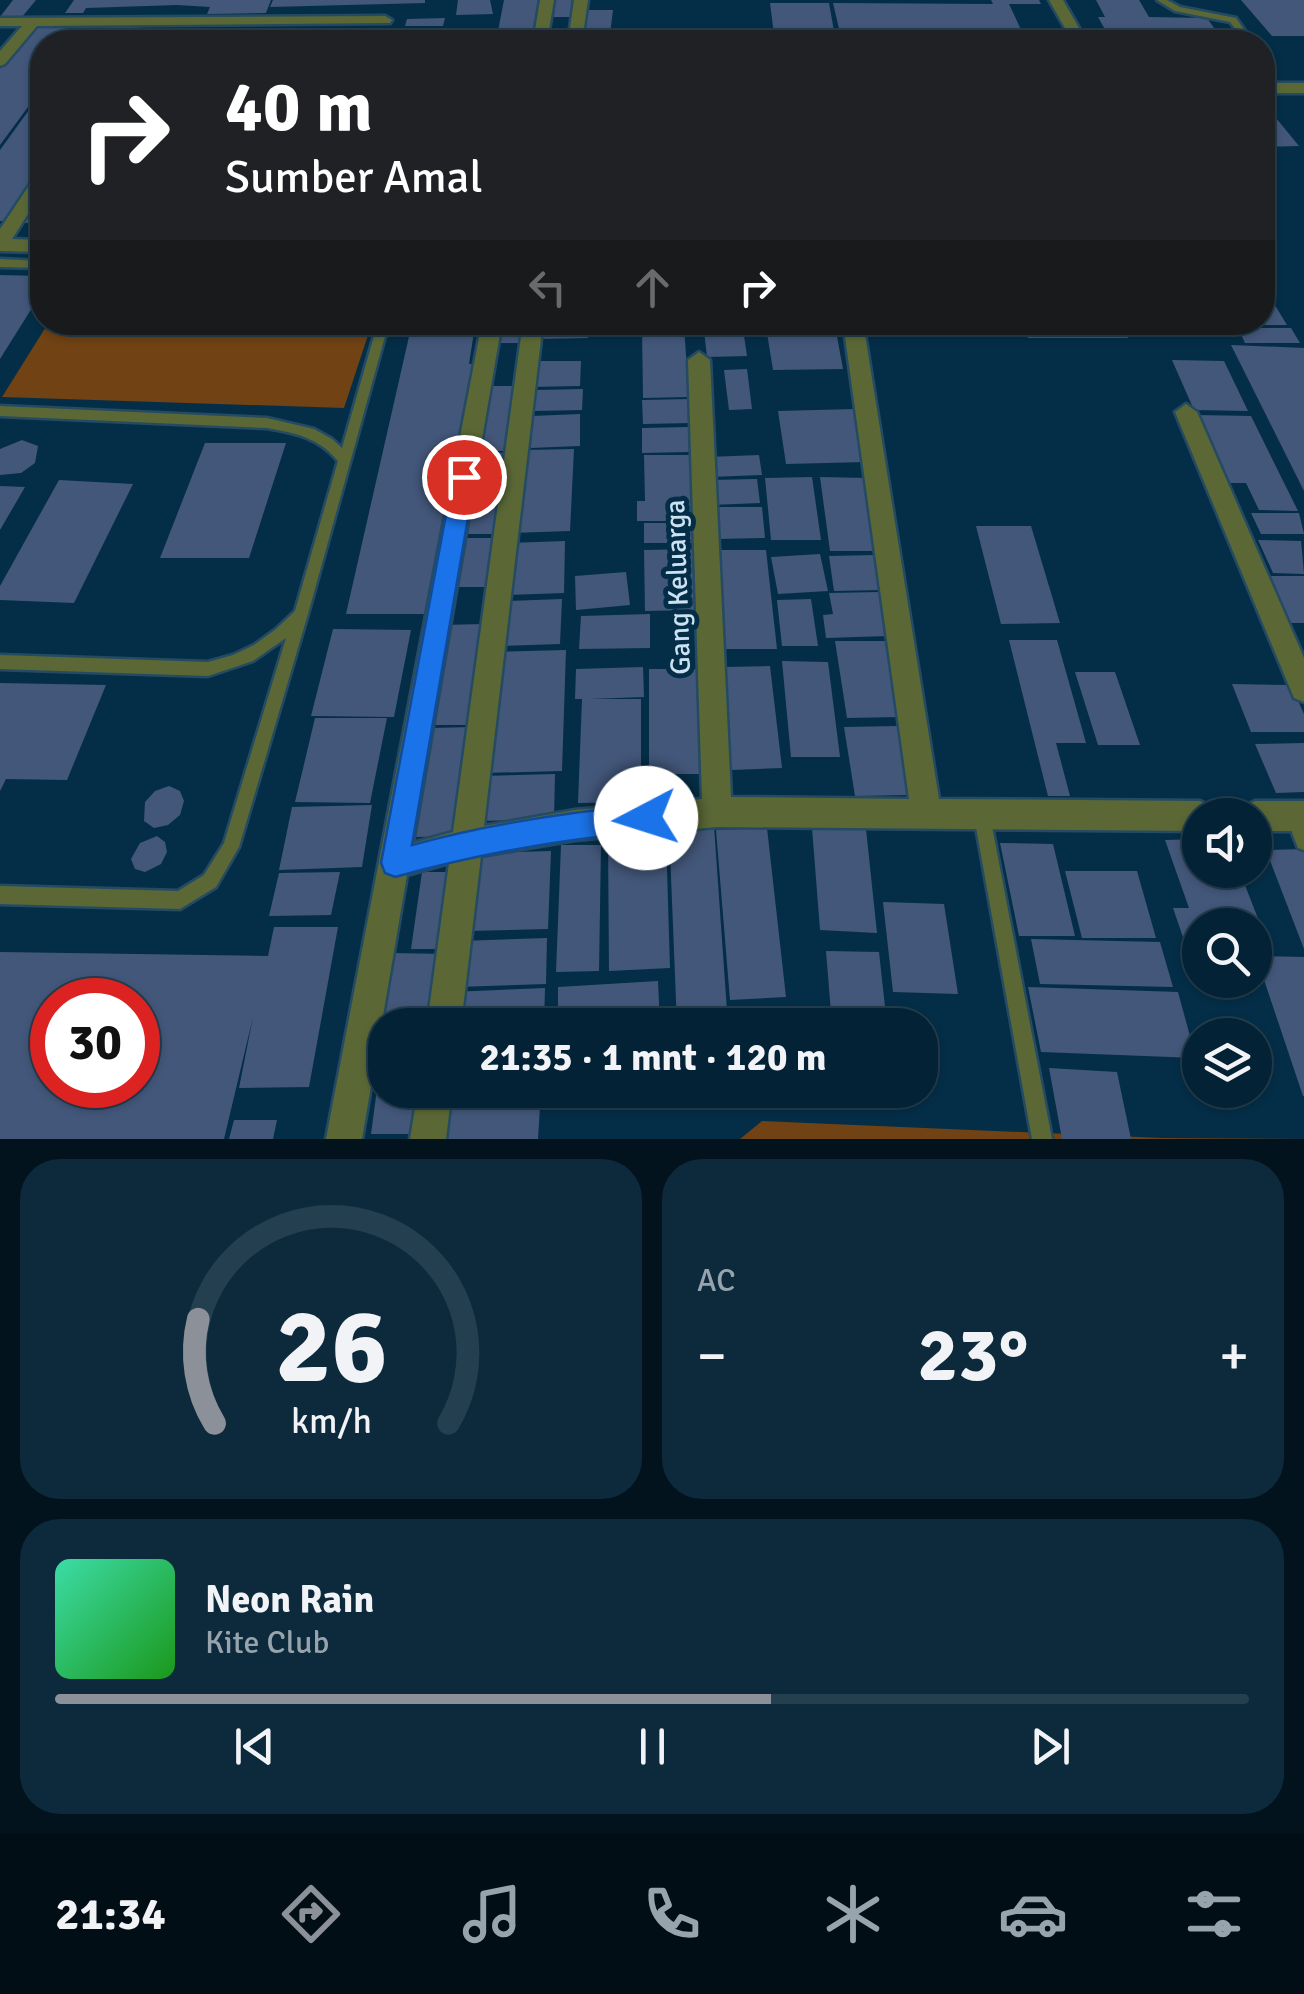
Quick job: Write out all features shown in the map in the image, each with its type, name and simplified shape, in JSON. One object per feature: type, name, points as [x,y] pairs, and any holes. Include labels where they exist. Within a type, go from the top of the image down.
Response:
[{"type":"street","points":[[542,30],[546,0]]},
{"type":"street","points":[[577,30],[581,0]]},
{"type":"street","points":[[1056,0],[1073,30]]},
{"type":"street","points":[[275,30],[280,20]]},
{"type":"street","points":[[0,22],[145,25],[384,20]]},
{"type":"street","points":[[0,41],[25,22]]},
{"type":"street","points":[[0,61],[25,22]]},
{"type":"street","points":[[1275,88],[1304,88]]},
{"type":"street","points":[[2,239],[30,197]]},
{"type":"street","points":[[2,239],[30,237]]},
{"type":"street","points":[[2,239],[30,244]]},
{"type":"street","points":[[344,1139],[490,335]]},
{"type":"street","points":[[446,1008],[531,335]]},
{"type":"street","points":[[856,335],[926,812]]},
{"type":"street","name":"Gang Keluarga","points":[[699,360],[718,812]]},
{"type":"street","points":[[1186,412],[1304,689]]},
{"type":"street","points":[[395,863],[465,844],[575,824],[718,812],[1182,816]]},
{"type":"street","points":[[1272,819],[1301,825]]},
{"type":"street","points":[[428,1139],[432,1108]]},
{"type":"lane","points":[[1161,0],[1178,8],[1233,20],[1240,30]]},
{"type":"lane","points":[[0,263],[30,264]]},
{"type":"lane","points":[[0,894],[180,900],[210,881],[232,848],[380,335]]},
{"type":"lane","points":[[0,411],[267,423],[306,430],[330,440],[343,458]]},
{"type":"lane","points":[[0,662],[208,669],[253,655],[278,638],[301,614]]},
{"type":"lane","points":[[982,816],[1042,1139]]},
{"type":"shaded area","points":[[41,335],[368,335],[344,408],[2,397]]},
{"type":"shaded area","points":[[762,1121],[1162,1138],[1304,1139],[740,1139]]},
{"type":"building","points":[[13,0],[36,0],[22,17],[0,17]]},
{"type":"building","points":[[74,0],[271,0],[266,13],[207,14],[210,7],[177,5],[86,8],[83,13],[65,13]]},
{"type":"building","points":[[273,0],[425,0],[425,3],[270,7]]},
{"type":"building","points":[[458,0],[490,0],[493,14],[456,15]]},
{"type":"building","points":[[504,0],[538,0],[537,30],[498,30]]},
{"type":"building","points":[[549,0],[578,0],[572,17],[554,17],[555,7],[548,7]]},
{"type":"building","points":[[991,0],[1039,0],[1041,4],[1009,4],[1021,30],[839,30],[833,3],[993,4]]},
{"type":"building","points":[[1096,0],[1139,0],[1149,17],[1207,18],[1216,30],[1105,30],[1098,17],[1105,17]]},
{"type":"building","points":[[1241,0],[1304,0],[1304,36],[1275,36],[1275,30],[1267,30]]},
{"type":"building","points":[[770,3],[829,3],[834,30],[773,30]]},
{"type":"building","points":[[584,10],[613,10],[610,30],[581,30]]},
{"type":"building","points":[[445,18],[443,26],[405,26],[407,19]]},
{"type":"building","points":[[35,26],[137,27],[136,30],[32,30]]},
{"type":"building","points":[[138,28],[270,30],[137,30]]},
{"type":"building","points":[[30,32],[30,104],[0,145],[0,66]]},
{"type":"building","points":[[30,109],[30,190],[10,221],[0,221],[0,150]]},
{"type":"building","points":[[1275,117],[1299,146],[1275,147]]},
{"type":"building","points":[[0,275],[30,276],[30,311],[0,359]]},
{"type":"building","points":[[1275,305],[1287,325],[1275,325]]},
{"type":"building","points":[[1275,328],[1291,328],[1300,343],[1245,343],[1241,335],[1275,335]]},
{"type":"building","points":[[409,335],[474,335],[469,364],[477,364],[437,614],[346,614]]},
{"type":"building","points":[[502,335],[528,335],[527,343],[501,343]]},
{"type":"building","points":[[538,335],[588,335],[588,338],[538,339]]},
{"type":"building","points":[[642,335],[685,335],[689,397],[643,398]]},
{"type":"building","points":[[704,335],[744,335],[747,356],[707,357]]},
{"type":"building","points":[[767,335],[837,335],[843,369],[773,370]]},
{"type":"building","points":[[1027,335],[1128,338],[1028,338]]},
{"type":"building","points":[[1231,345],[1304,348],[1304,491]]},
{"type":"building","points":[[1172,360],[1224,361],[1248,411],[1194,410]]},
{"type":"building","points":[[532,361],[581,361],[580,386],[530,387]]},
{"type":"building","points":[[747,369],[752,409],[729,410],[724,370]]},
{"type":"building","points":[[484,386],[515,386],[508,451],[475,451]]},
{"type":"building","points":[[583,389],[582,410],[533,411],[535,390]]},
{"type":"building","points":[[690,399],[692,423],[643,424],[642,400]]},
{"type":"building","points":[[855,409],[866,462],[786,464],[778,411]]},
{"type":"building","points":[[580,414],[580,446],[531,448],[532,416]]},
{"type":"building","points":[[1197,415],[1251,416],[1298,511],[1259,510],[1246,483],[1227,483]]},
{"type":"building","points":[[688,427],[689,452],[642,453],[642,428]]},
{"type":"building","points":[[22,440],[38,446],[35,463],[21,473],[0,475],[0,449]]},
{"type":"building","points":[[205,443],[286,443],[249,558],[160,558]]},
{"type":"building","points":[[574,449],[570,531],[511,533],[525,450]]},
{"type":"building","points":[[475,452],[508,453],[497,534],[462,534]]},
{"type":"building","points":[[644,455],[695,455],[700,521],[637,521],[637,501],[645,501]]},
{"type":"building","points":[[759,455],[762,475],[710,477],[708,457]]},
{"type":"building","points":[[812,477],[821,540],[771,540],[765,478]]},
{"type":"building","points":[[820,477],[866,478],[879,551],[830,551]]},
{"type":"building","points":[[757,479],[760,503],[711,505],[709,480]]},
{"type":"building","points":[[59,480],[133,484],[74,603],[0,600],[0,586]]},
{"type":"building","points":[[0,486],[25,487],[0,530]]},
{"type":"building","points":[[714,507],[762,507],[765,538],[716,539]]},
{"type":"building","points":[[1251,513],[1299,513],[1304,534],[1261,534]]},
{"type":"building","points":[[644,523],[695,523],[695,543],[644,543]]},
{"type":"building","points":[[976,526],[1031,526],[1060,623],[1001,624]]},
{"type":"building","points":[[462,538],[500,538],[493,587],[454,587]]},
{"type":"building","points":[[1258,540],[1301,541],[1304,574],[1273,573]]},
{"type":"building","points":[[565,541],[564,593],[505,595],[508,543]]},
{"type":"building","points":[[692,549],[695,610],[645,611],[644,550]]},
{"type":"building","points":[[712,550],[766,550],[777,649],[718,649]]},
{"type":"building","points":[[820,554],[828,591],[778,594],[771,557]]},
{"type":"building","points":[[877,555],[883,590],[834,591],[829,556]]},
{"type":"building","points":[[626,572],[630,605],[576,610],[575,576]]},
{"type":"building","points":[[1266,576],[1304,576],[1304,623],[1288,623]]},
{"type":"building","points":[[879,592],[888,636],[826,638],[823,615],[833,614],[829,593]]},
{"type":"building","points":[[562,599],[560,644],[503,646],[505,601]]},
{"type":"building","points":[[811,599],[818,646],[782,646],[777,600]]},
{"type":"building","points":[[650,614],[650,648],[579,649],[581,616]]},
{"type":"building","points":[[483,624],[472,725],[428,725],[442,625]]},
{"type":"building","points":[[333,629],[411,630],[394,717],[311,716]]},
{"type":"building","points":[[1009,640],[1057,640],[1086,743],[1056,743],[1070,796],[1048,796]]},
{"type":"building","points":[[835,641],[885,641],[899,717],[847,718]]},
{"type":"building","points":[[566,650],[562,771],[484,773],[494,652]]},
{"type":"building","points":[[782,661],[828,662],[840,757],[791,757]]},
{"type":"building","points":[[770,666],[782,768],[731,770],[723,667]]},
{"type":"building","points":[[643,667],[644,697],[590,699],[641,699],[641,802],[578,803],[582,699],[575,699],[576,669]]},
{"type":"building","points":[[649,669],[706,669],[710,774],[649,774]]},
{"type":"building","points":[[1075,672],[1115,672],[1140,745],[1098,745]]},
{"type":"building","points":[[0,683],[106,685],[67,780],[6,779],[0,791]]},
{"type":"building","points":[[1232,684],[1291,685],[1304,714],[1304,732],[1251,732]]},
{"type":"building","points":[[315,718],[387,718],[370,803],[295,802]]},
{"type":"building","points":[[898,726],[911,795],[855,796],[844,727]]},
{"type":"building","points":[[473,727],[461,836],[415,837],[431,728]]},
{"type":"building","points":[[1304,743],[1304,792],[1276,793],[1255,744]]},
{"type":"building","points":[[555,774],[554,819],[477,821],[481,776]]},
{"type":"building","points":[[169,786],[180,791],[184,801],[180,815],[168,825],[154,828],[144,821],[145,802],[155,791]]},
{"type":"building","points":[[372,805],[362,867],[279,870],[292,807]]},
{"type":"building","points":[[714,826],[727,1008],[676,1008],[669,827]]},
{"type":"building","points":[[767,828],[786,997],[730,1000],[716,830]]},
{"type":"building","points":[[812,828],[866,829],[877,933],[820,930]]},
{"type":"building","points":[[157,836],[165,842],[167,852],[161,864],[145,872],[135,869],[131,859],[140,843]]},
{"type":"building","points":[[666,837],[670,968],[609,971],[608,839]]},
{"type":"building","points":[[1165,840],[1182,840],[1182,888],[1246,888],[1254,908],[1189,908]]},
{"type":"building","points":[[1000,843],[1053,844],[1075,936],[1019,936]]},
{"type":"building","points":[[561,845],[601,845],[599,971],[556,972]]},
{"type":"building","points":[[1272,850],[1304,851],[1304,949],[1272,866]]},
{"type":"building","points":[[551,851],[548,929],[467,931],[475,853]]},
{"type":"building","points":[[1065,871],[1137,871],[1156,938],[1082,938]]},
{"type":"building","points":[[340,872],[331,915],[269,916],[279,873]]},
{"type":"building","points":[[422,872],[459,872],[450,949],[411,949]]},
{"type":"building","points":[[883,902],[944,904],[958,994],[893,992]]},
{"type":"building","points":[[1173,908],[1182,908],[1182,934]]},
{"type":"building","points":[[274,927],[338,927],[309,1087],[239,1088],[253,1017],[224,1139],[0,1139],[0,952],[268,956]]},
{"type":"building","points":[[547,938],[546,984],[456,987],[461,941]]},
{"type":"building","points":[[1031,939],[1160,942],[1173,987],[1040,984]]},
{"type":"building","points":[[826,951],[879,952],[885,1008],[831,1008]]},
{"type":"building","points":[[391,953],[448,954],[440,1008],[382,1008]]},
{"type":"building","points":[[1272,956],[1304,957],[1303,1096],[1270,998]]},
{"type":"building","points":[[658,981],[659,1008],[558,1008],[558,987]]},
{"type":"building","points":[[1028,987],[1178,992],[1185,1018],[1182,1018],[1182,1057],[1041,1052]]},
{"type":"building","points":[[545,988],[544,1008],[450,1008],[451,992]]},
{"type":"building","points":[[1049,1068],[1117,1072],[1131,1139],[1062,1139]]},
{"type":"building","points":[[374,1108],[429,1108],[425,1134],[371,1134]]},
{"type":"building","points":[[440,1108],[540,1108],[538,1139],[436,1139]]},
{"type":"building","points":[[234,1120],[277,1120],[273,1139],[229,1139]]},
{"type":"route","points":[[464,477],[395,863],[465,844],[575,824],[646,818]]}]
